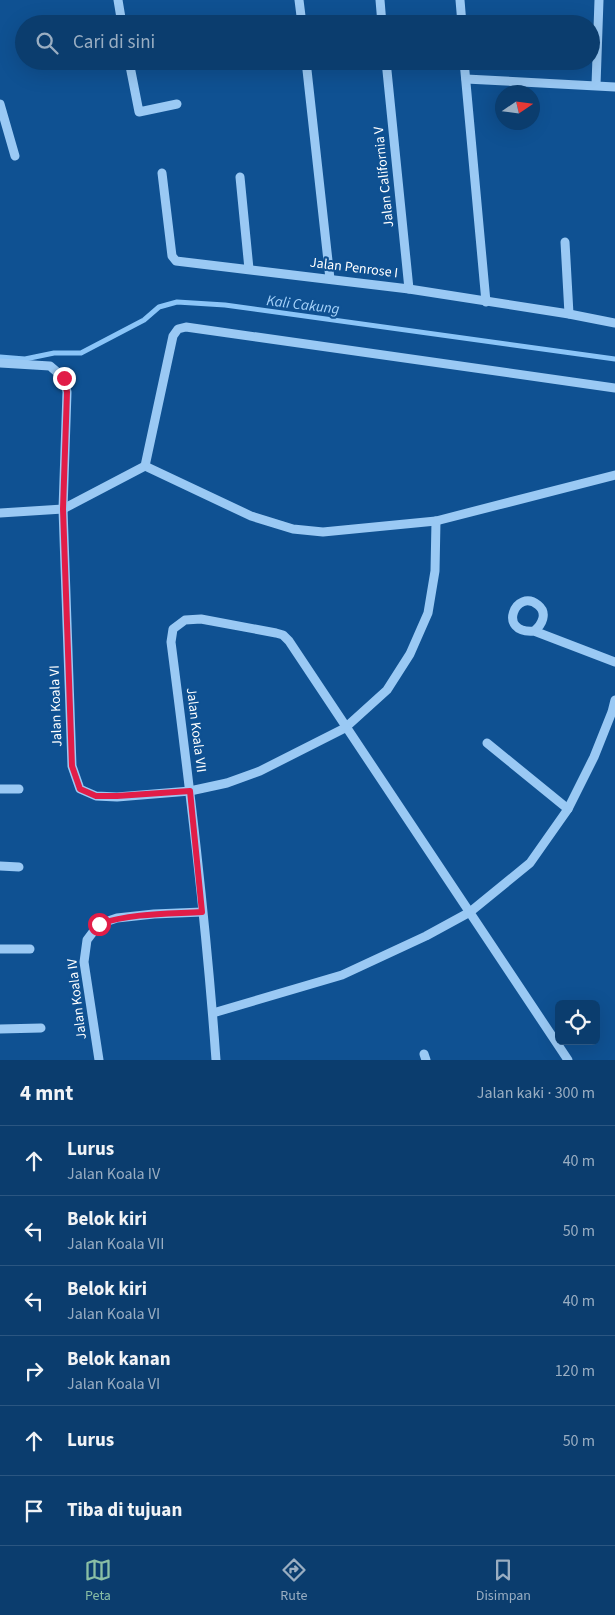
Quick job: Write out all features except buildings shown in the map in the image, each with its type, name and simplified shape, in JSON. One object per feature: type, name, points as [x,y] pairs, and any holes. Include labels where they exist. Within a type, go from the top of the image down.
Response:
[{"type":"street","points":[[118,0],[120,15]]},
{"type":"street","points":[[300,0],[301,15]]},
{"type":"street","points":[[380,0],[381,15]]},
{"type":"street","points":[[460,0],[461,15]]},
{"type":"street","points":[[598,15],[599,0]]},
{"type":"street","points":[[131,70],[139,112],[177,104]]},
{"type":"street","points":[[307,70],[330,279]]},
{"type":"street","name":"Jalan California V","points":[[387,70],[409,289]]},
{"type":"street","points":[[465,70],[486,302]]},
{"type":"street","points":[[596,85],[597,70]]},
{"type":"street","points":[[466,80],[615,87]]},
{"type":"street","points":[[0,104],[15,156]]},
{"type":"street","name":"Jalan Penrose I","points":[[162,174],[172,256],[176,261],[409,289],[615,323]]},
{"type":"street","points":[[240,177],[249,269]]},
{"type":"street","points":[[565,242],[569,314]]},
{"type":"street","points":[[145,466],[173,336],[178,329],[186,327],[615,388]]},
{"type":"street","name":"Jalan Koala VI","points":[[0,362],[50,366],[64,378],[67,392],[63,509],[72,766],[80,789],[96,796],[190,791],[227,783],[260,771],[345,728],[387,690],[410,654],[421,630],[428,613],[435,570],[436,520]]},
{"type":"street","points":[[0,512],[63,509],[145,466]]},
{"type":"street","points":[[145,466],[252,516],[293,529],[323,532],[436,520],[615,475]]},
{"type":"street","name":"Jalan Koala VII","points":[[216,1060],[190,791],[171,642],[173,629],[185,620],[201,619],[276,633],[289,641],[345,728],[568,1060]]},
{"type":"street","points":[[534,631],[615,662]]},
{"type":"street","points":[[213,1014],[342,975],[426,936],[470,912],[530,863],[568,809],[594,757],[615,700]]},
{"type":"street","points":[[487,743],[568,809]]},
{"type":"street","points":[[0,789],[19,789]]},
{"type":"street","points":[[0,866],[18,867]]},
{"type":"street","name":"Jalan Koala IV","points":[[99,1060],[84,962],[86,940],[99,924],[117,918],[202,912]]},
{"type":"street","points":[[0,949],[30,950]]},
{"type":"street","points":[[0,1029],[41,1028]]},
{"type":"waterway","name":"Kali Cakung","points":[[0,357],[25,359],[54,353],[81,353],[144,320],[159,307],[177,302],[225,305],[615,359]]},
{"type":"route","points":[[64,378],[67,392],[63,509],[72,766],[80,789],[96,796],[190,791],[202,912],[117,918],[99,924]]}]
